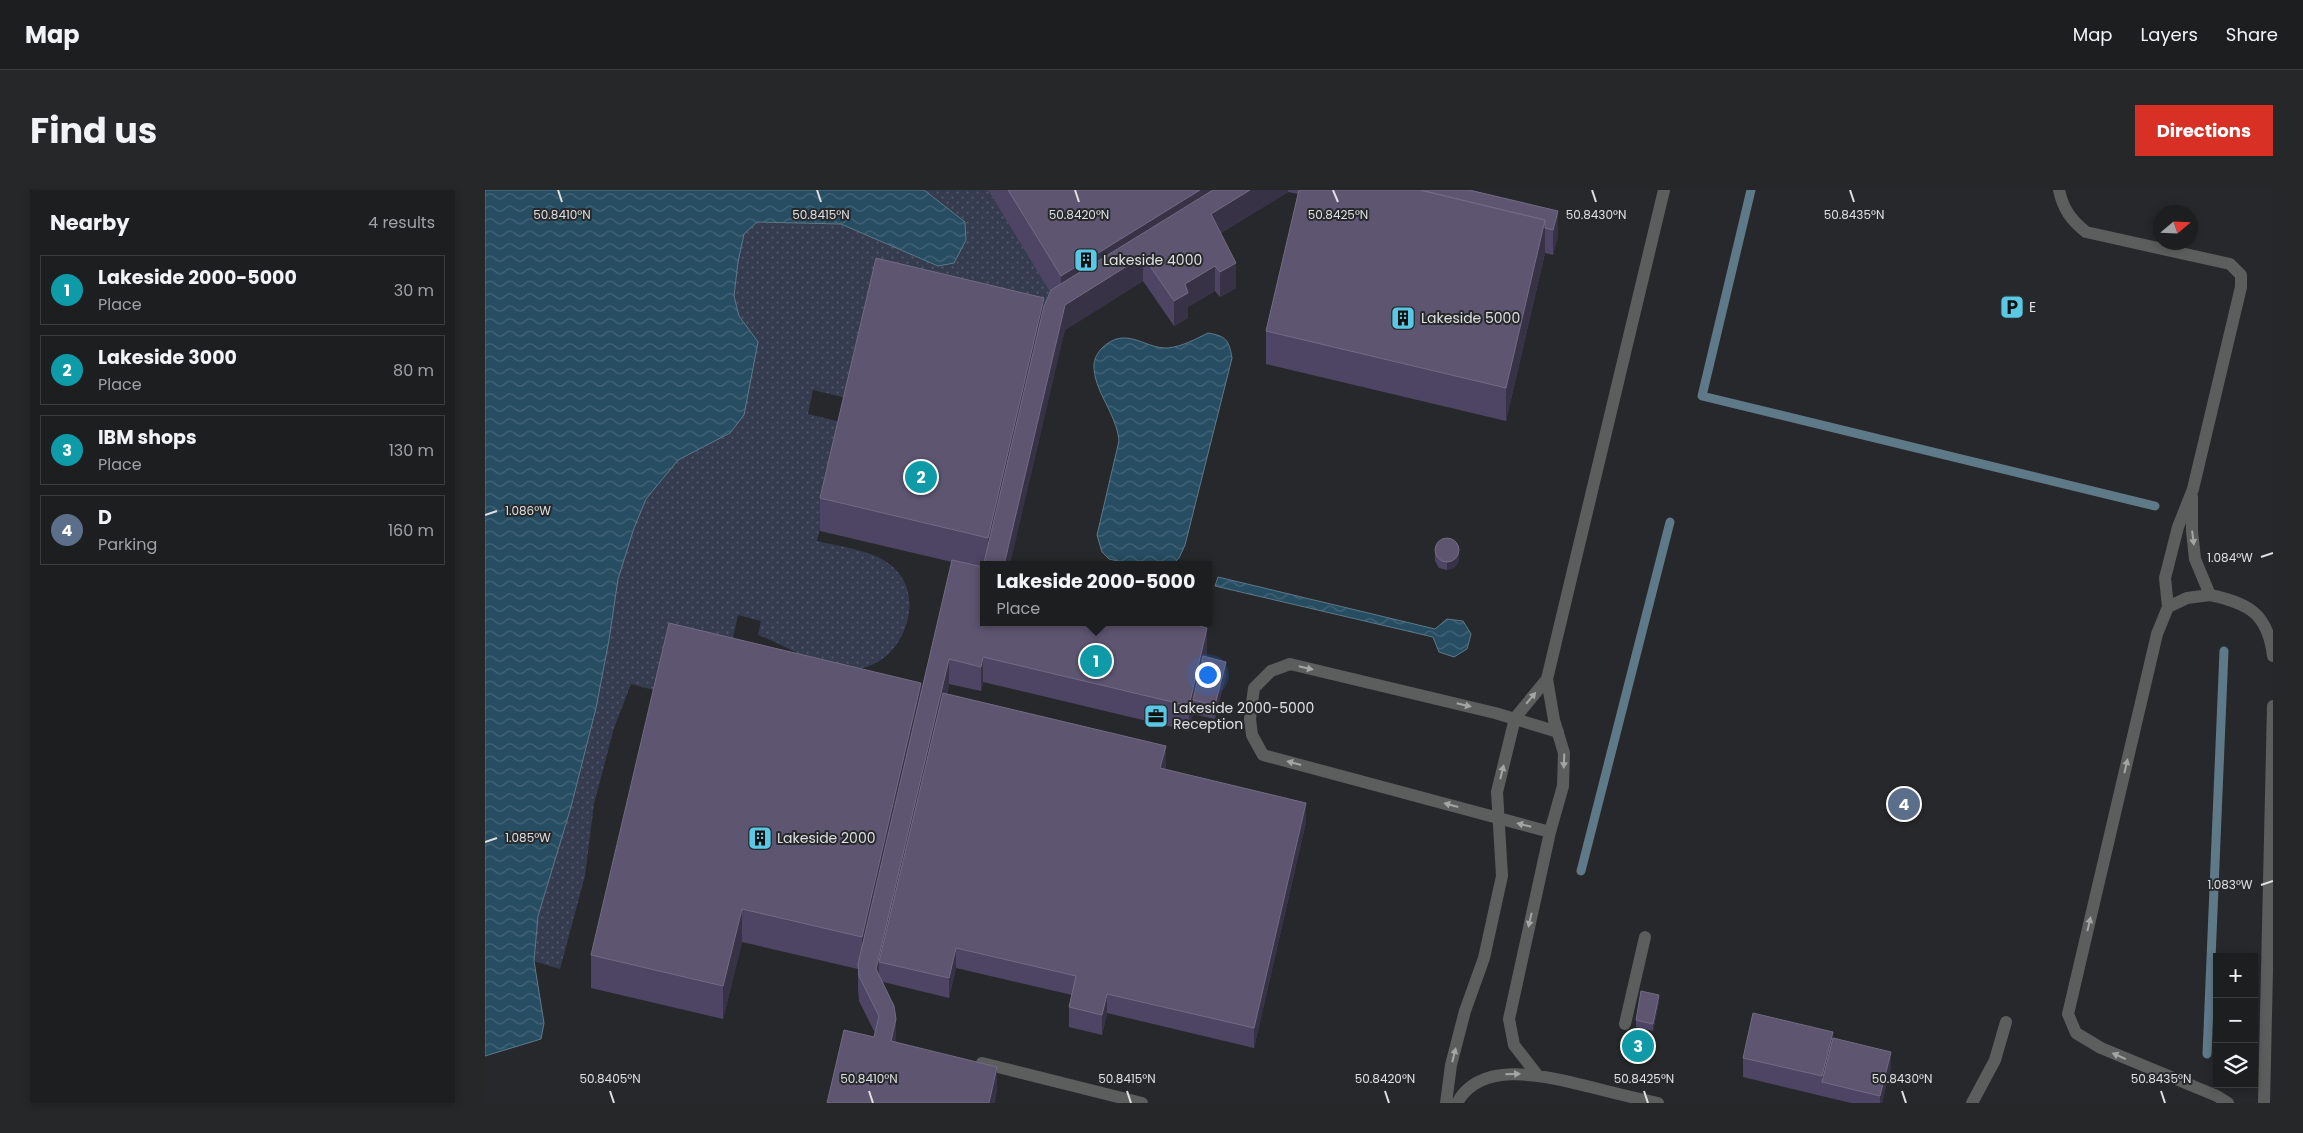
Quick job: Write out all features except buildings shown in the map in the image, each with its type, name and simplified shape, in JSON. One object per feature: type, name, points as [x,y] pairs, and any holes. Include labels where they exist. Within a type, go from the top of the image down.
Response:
[{"type":"lane","points":[[2059,190],[2062,203],[2072,221],[2086,232],[2230,264],[2241,275],[2241,286],[2193,489],[2178,527],[2165,578],[2168,607],[2157,634],[2068,1014],[2076,1033],[2101,1048],[2217,1096],[2228,1103]]},
{"type":"lane","points":[[1538,1076],[1514,1045],[1509,1020],[1550,832],[1563,786],[1564,753],[1547,679],[1659,191]]},
{"type":"lane","points":[[2193,489],[2192,531],[2195,559],[2210,595]]},
{"type":"lane","points":[[2168,607],[2187,598],[2210,595],[2235,600],[2256,614],[2271,636],[2273,656]]},
{"type":"lane","points":[[1550,832],[1263,755],[1252,735],[1251,704],[1254,688],[1271,671],[1290,664],[1515,718],[1558,732]]},
{"type":"lane","points":[[1446,1103],[1456,1047],[1465,1011],[1484,958],[1502,876],[1497,792],[1515,718],[1547,679]]},
{"type":"lane","points":[[2264,1103],[2273,706]]},
{"type":"lane","points":[[1625,1024],[1645,937]]},
{"type":"lane","points":[[1972,1103],[1995,1060],[2005,1022]]},
{"type":"lane","points":[[969,1060],[1142,1103]]},
{"type":"lane","points":[[1457,1103],[1463,1093],[1483,1080],[1507,1074],[1538,1076],[1658,1103]]},
{"type":"shaded area","points":[[924,190],[988,190],[1058,304],[851,399],[813,390],[808,414],[845,423],[817,541],[867,553],[886,561],[893,567],[904,580],[909,596],[909,613],[905,629],[897,644],[885,657],[871,665],[855,669],[842,668],[817,662],[758,635],[761,621],[738,615],[726,670],[661,692],[631,684],[614,728],[594,804],[585,876],[560,969],[534,961],[538,916],[571,807],[596,708],[618,579],[634,528],[646,499],[678,460],[730,433],[758,342],[739,316],[734,296],[744,234],[757,222],[841,224],[938,266],[954,263],[966,240],[965,222]]},
{"type":"water","points":[[485,190],[924,190],[965,222],[966,240],[954,263],[938,266],[841,224],[757,222],[744,234],[734,296],[739,316],[758,342],[744,415],[730,433],[678,460],[646,499],[634,528],[618,579],[596,708],[571,807],[538,916],[534,961],[544,1023],[541,1039],[485,1056]]},
{"type":"water","points":[[1208,333],[1223,337],[1230,347],[1232,358],[1185,545],[1176,561],[1117,561],[1109,559],[1102,552],[1097,535],[1119,441],[1114,421],[1097,384],[1094,365],[1095,358],[1102,348],[1119,338],[1127,338],[1168,348]]},
{"type":"water","points":[[1218,577],[1435,629],[1447,619],[1463,621],[1471,634],[1467,649],[1454,657],[1439,652],[1433,637],[1215,586]]},
{"type":"waterway","points":[[1751,190],[1702,396],[2155,506]]},
{"type":"waterway","points":[[1581,871],[1670,522]]},
{"type":"waterway","points":[[2207,1054],[2224,651]]},
{"type":"place","name":"Lakeside 4000","points":[[1086,260]]},
{"type":"place","name":"E","points":[[2012,307]]},
{"type":"place","name":"Lakeside 5000","points":[[1403,318]]},
{"type":"place","name":"Lakeside 3000","points":[[921,477]]},
{"type":"place","name":"Lakeside 2000-5000","points":[[1096,661]]},
{"type":"place","name":"Lakeside 2000-5000 Reception","points":[[1156,716]]},
{"type":"place","name":"D","points":[[1904,804]]},
{"type":"place","name":"Lakeside 2000","points":[[760,838]]},
{"type":"place","name":"IBM shops","points":[[1638,1046]]}]
